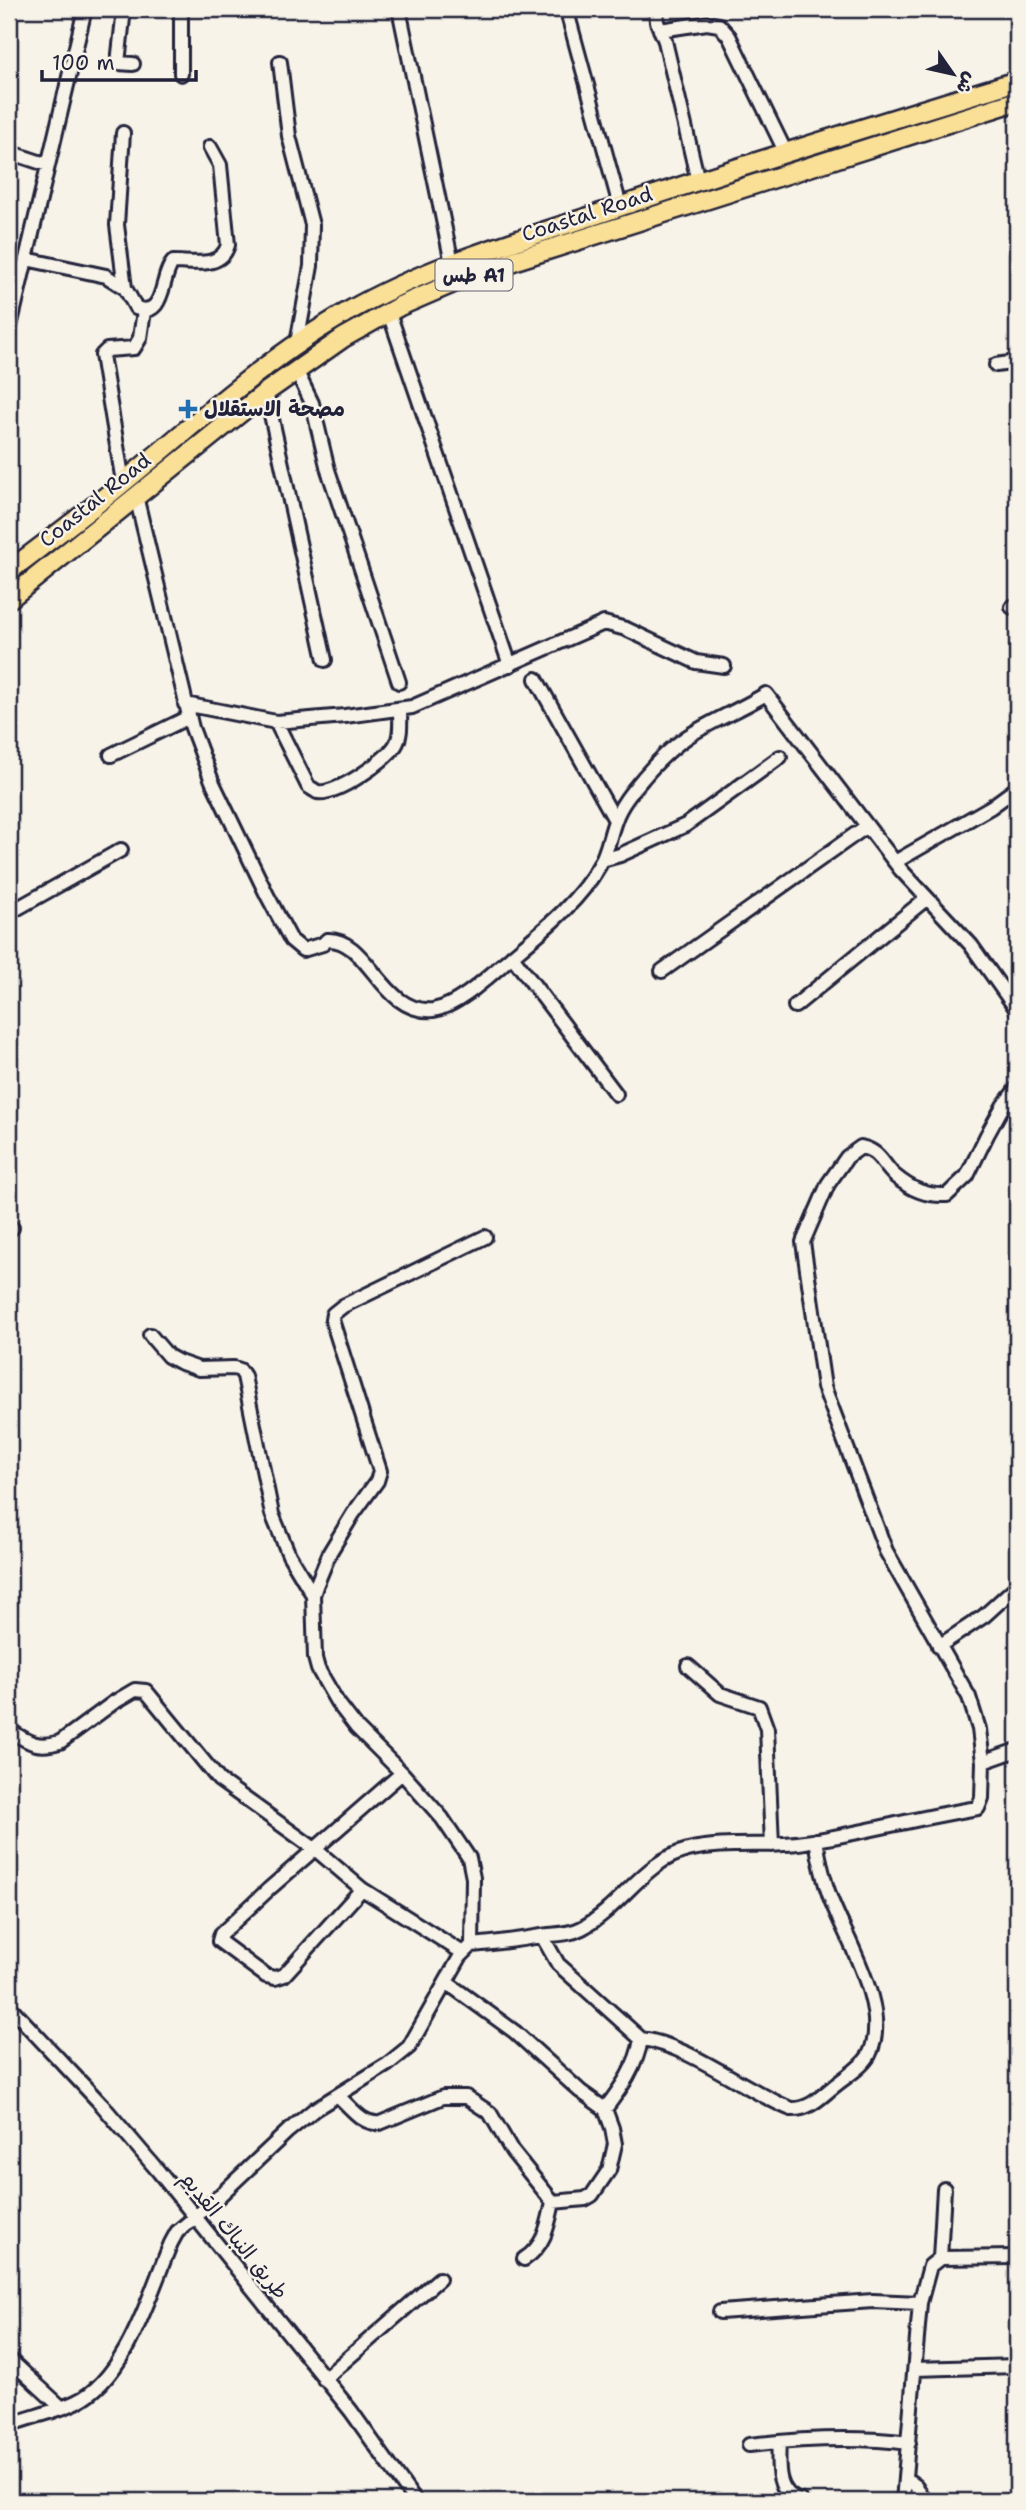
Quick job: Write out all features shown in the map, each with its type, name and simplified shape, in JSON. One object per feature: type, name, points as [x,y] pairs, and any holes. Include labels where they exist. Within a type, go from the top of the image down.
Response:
[{"type":"highway","name":"Coastal Road","points":[[10,569],[297,343],[351,310],[452,262],[1017,81]]},
{"type":"highway","name":"Coastal Road","points":[[9,599],[265,392],[343,338],[388,313],[458,281],[519,259],[1017,101]]},
{"type":"street","points":[[9,331],[11,309],[26,260],[85,9]]},
{"type":"street","points":[[124,9],[118,63],[133,64]]},
{"type":"street","points":[[181,9],[181,74]]},
{"type":"street","points":[[400,9],[452,262]]},
{"type":"street","points":[[656,9],[698,181]]},
{"type":"street","points":[[569,19],[620,206]]},
{"type":"street","points":[[660,30],[707,23],[719,25],[729,36],[786,153]]},
{"type":"street","points":[[280,62],[289,136],[312,225],[311,266],[297,343]]},
{"type":"street","points":[[123,134],[117,225],[125,288],[136,308],[144,311],[159,302],[168,268],[173,262],[214,262],[222,257],[226,250],[228,245],[220,165],[210,147]]},
{"type":"street","points":[[9,152],[48,165]]},
{"type":"street","points":[[26,260],[106,276],[125,288]]},
{"type":"street","points":[[123,482],[102,355],[107,350],[134,348],[139,344],[144,311]]},
{"type":"street","points":[[388,313],[510,665]]},
{"type":"street","points":[[996,365],[1017,362]]},
{"type":"street","points":[[296,370],[312,403],[328,470],[399,682]]},
{"type":"street","points":[[265,392],[325,660]]},
{"type":"street","points":[[136,496],[185,704],[212,781],[291,940],[303,950],[311,949],[327,940],[344,943],[396,998],[412,1007],[433,1010],[457,1000],[479,986],[548,928],[580,893],[610,845],[615,820],[628,797],[667,753],[687,737],[766,694],[895,862],[971,945],[1017,1010]]},
{"type":"street","points":[[185,704],[276,722],[412,707],[604,623],[626,629],[696,662],[724,666]]},
{"type":"street","points":[[536,679],[615,820]]},
{"type":"street","points":[[276,722],[308,786],[316,792],[328,791],[354,780],[397,744],[400,709]]},
{"type":"street","points":[[111,755],[189,717]]},
{"type":"street","points":[[602,860],[620,855],[686,825],[780,757]]},
{"type":"street","points":[[895,862],[991,807],[1017,788]]},
{"type":"street","points":[[662,971],[867,825]]},
{"type":"street","points":[[9,913],[121,849]]},
{"type":"street","points":[[795,1006],[927,898]]},
{"type":"street","points":[[512,956],[616,1094]]},
{"type":"street","points":[[9,1730],[31,1743],[52,1745],[135,1690],[146,1691],[219,1780],[314,1849],[362,1889],[467,1949],[568,1934],[583,1928],[615,1905],[640,1878],[659,1863],[688,1850],[721,1845],[772,1845],[816,1840],[978,1808],[982,1798],[983,1762],[979,1730],[969,1697],[886,1551],[824,1387],[803,1242],[828,1184],[847,1157],[861,1147],[872,1150],[896,1176],[926,1196],[947,1195],[967,1176],[1003,1106],[1017,1088]]},
{"type":"street","points":[[9,2425],[76,2402],[104,2380],[134,2333],[177,2232],[288,2131],[316,2109],[388,2064],[409,2047],[467,1949],[473,1878],[469,1858],[442,1818],[357,1728],[337,1702],[314,1658],[313,1595],[330,1552],[380,1476],[380,1465],[332,1320],[333,1314],[343,1306],[485,1237]]},
{"type":"street","points":[[150,1335],[168,1356],[179,1362],[199,1369],[234,1368],[240,1370],[244,1376],[272,1514],[289,1555],[313,1595]]},
{"type":"street","points":[[939,1646],[984,1616],[1017,1586]]},
{"type":"street","points":[[688,1666],[720,1694],[759,1707],[764,1714],[772,1845]]},
{"type":"street","points":[[983,1762],[1017,1750]]},
{"type":"street","points":[[362,1889],[284,1975],[275,1978],[266,1976],[219,1941],[221,1934],[402,1773]]},
{"type":"street","points":[[542,1936],[558,1964],[641,2039],[681,2053],[791,2109],[800,2109],[814,2103],[864,2062],[874,2041],[874,2014],[861,1968],[830,1897],[816,1840]]},
{"type":"street","points":[[446,1982],[515,2032],[580,2091],[605,2109],[615,2144],[609,2170],[592,2195],[585,2199],[553,2202]]},
{"type":"street","name":"طريق النباك القديم","points":[[9,2006],[102,2105],[194,2217],[365,2430],[415,2501]]},
{"type":"street","points":[[605,2109],[622,2087],[637,2056],[641,2039]]},
{"type":"street","points":[[338,2096],[365,2121],[372,2124],[443,2097],[466,2097],[490,2113],[512,2151],[553,2202],[548,2229],[541,2243],[535,2252],[524,2259]]},
{"type":"street","points":[[940,2258],[944,2189]]},
{"type":"street","points":[[903,2501],[920,2303],[930,2266],[940,2258],[1017,2257]]},
{"type":"street","points":[[324,2379],[439,2279]]},
{"type":"street","points":[[720,2312],[873,2301],[920,2303]]},
{"type":"street","points":[[9,2359],[61,2407]]},
{"type":"street","points":[[915,2369],[1017,2366]]},
{"type":"street","points":[[749,2445],[878,2439],[909,2443]]},
{"type":"street","points":[[779,2442],[780,2480],[785,2492],[792,2499],[801,2501]]},
{"type":"street","points":[[905,2478],[916,2486],[925,2501]]},
{"type":"place","name":"مصحة الاستقلال","points":[[188,409]]}]
